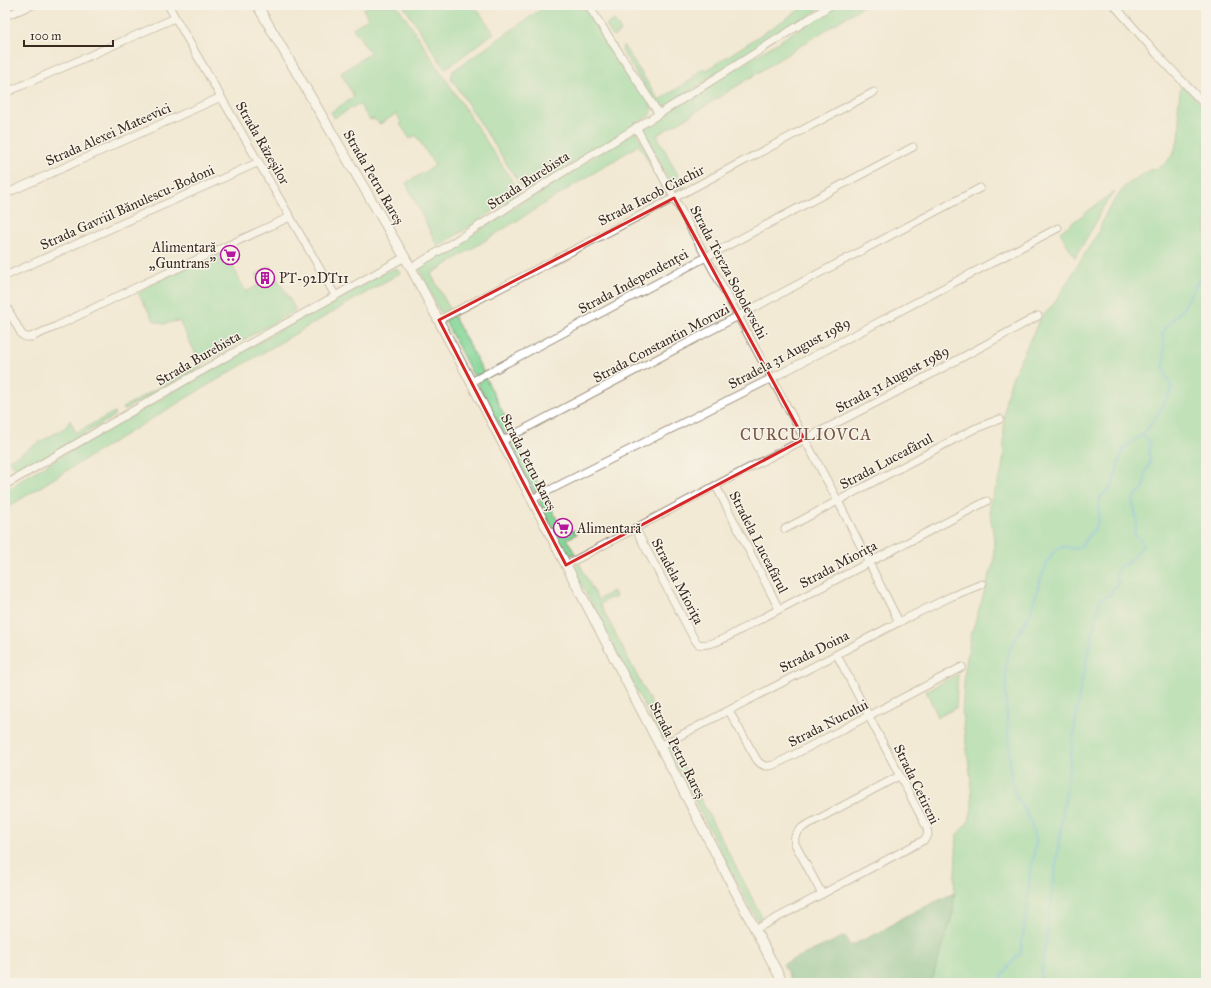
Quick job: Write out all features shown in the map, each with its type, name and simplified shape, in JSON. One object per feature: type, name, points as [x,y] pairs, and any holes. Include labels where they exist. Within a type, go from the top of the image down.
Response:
[{"type":"main road","name":"Strada Petru Rareș","points":[[257,5],[405,257],[439,320],[783,983]]},
{"type":"street","points":[[5,16],[18,8],[32,5]]},
{"type":"street","name":"Strada Răzeşilor","points":[[168,5],[335,295]]},
{"type":"street","points":[[588,5],[659,114]]},
{"type":"street","name":"Strada Burebista","points":[[411,268],[831,5]]},
{"type":"street","points":[[1114,5],[1151,48],[1206,106]]},
{"type":"street","points":[[5,93],[175,18]]},
{"type":"street","name":"Strada Iacob Ciachir","points":[[439,320],[874,92]]},
{"type":"street","name":"Strada Alexei Mateevici","points":[[5,194],[221,98]]},
{"type":"street","name":"Strada Tereza Sobolevschi","points":[[636,127],[838,501],[899,622]]},
{"type":"street","name":"Strada Independenței","points":[[471,382],[913,147]]},
{"type":"street","name":"Strada Gavriil Bănulescu-Bodoni","points":[[5,276],[259,162]]},
{"type":"street","name":"Strada Constantin Moruzi","points":[[502,441],[980,188]]},
{"type":"street","points":[[5,304],[23,336],[34,336],[290,217]]},
{"type":"street","name":"Stradela 31 August 1989","points":[[532,499],[772,378],[1058,228]]},
{"type":"street","name":"Strada Burebista","points":[[5,486],[95,432],[335,295],[405,257]]},
{"type":"street","name":"Strada 31 August 1989","points":[[566,565],[804,439],[924,378],[1038,316]]},
{"type":"street","name":"Strada Luceafărul","points":[[785,529],[974,429],[1000,419]]},
{"type":"street","name":"Stradela Luceafărul","points":[[716,486],[779,609]]},
{"type":"street","name":"Strada Miorița","points":[[700,645],[709,644],[720,640],[986,501]]},
{"type":"street","name":"Stradela Miorița","points":[[635,528],[693,637],[700,645]]},
{"type":"street","name":"Strada Doina","points":[[660,746],[899,622],[950,597],[982,584]]},
{"type":"street","name":"Strada Cetireni","points":[[756,929],[924,840],[927,837],[927,828],[837,655]]},
{"type":"street","name":"Strada Nucului","points":[[728,711],[757,760],[761,765],[768,767],[778,764],[962,667]]},
{"type":"street","points":[[822,894],[795,844],[794,838],[796,834],[803,827],[899,776]]},
{"type":"highlighted area","points":[[674,198],[804,439],[566,565],[439,320]]},
{"type":"green space","points":[[370,5],[397,5],[519,191],[518,195],[438,247],[406,183],[435,166],[416,135],[410,139],[400,124],[402,123],[396,114],[380,124],[374,119],[370,120],[359,104],[334,118],[331,112],[354,97],[341,73],[370,53],[353,28],[368,18],[363,9]]},
{"type":"green space","points":[[403,5],[474,5],[494,33],[445,69]]},
{"type":"green space","points":[[547,5],[585,5],[652,107],[652,111],[649,116],[528,192],[523,189],[451,78],[453,71]]},
{"type":"green space","points":[[807,5],[826,5],[661,108],[655,104],[622,51],[623,45],[659,100],[694,78],[693,76],[704,68],[705,71]]},
{"type":"green space","points":[[837,5],[865,5],[657,135],[684,187],[675,191],[643,134],[643,127]]},
{"type":"green space","points":[[614,20],[621,31],[613,37],[606,25]]},
{"type":"green space","points":[[1181,83],[1206,109],[1206,983],[931,983],[953,913],[957,835],[969,821],[972,809],[971,780],[962,714],[965,669],[971,635],[994,561],[994,539],[990,503],[1001,474],[1004,455],[1004,419],[1006,398],[1012,378],[1040,319],[1055,302],[1099,231],[1107,211],[1125,186],[1149,170],[1164,165],[1173,154],[1179,139],[1180,125],[1178,109]]},
{"type":"green space","points":[[633,132],[637,133],[670,195],[667,196],[639,145],[431,274],[451,311],[445,314],[440,312],[420,270],[421,267]]},
{"type":"green space","points":[[1115,191],[1101,210],[1096,222],[1075,258],[1060,232]]},
{"type":"green space","points":[[220,253],[226,263],[230,261],[246,292],[261,283],[256,275],[270,266],[296,310],[201,364],[179,321],[163,324],[154,321],[138,293],[146,289],[145,286]]},
{"type":"green space","points":[[396,268],[400,273],[152,419],[5,509],[5,491],[29,475],[370,278]]},
{"type":"green space","points":[[453,315],[484,373],[478,376],[473,375],[446,323],[446,320]]},
{"type":"green space","points":[[201,364],[202,367],[124,410],[122,408]]},
{"type":"green space","points":[[485,377],[513,432],[508,435],[503,433],[478,384]]},
{"type":"green space","points":[[114,412],[115,416],[25,469],[16,468],[9,460],[66,427],[70,420],[76,433]]},
{"type":"green space","points":[[514,436],[542,491],[534,492],[508,443]]},
{"type":"green space","points":[[545,497],[565,534],[574,530],[577,534],[567,539],[575,554],[571,555],[565,553],[539,502]]},
{"type":"green space","points":[[579,563],[598,600],[611,591],[615,593],[616,598],[610,598],[600,604],[668,736],[665,738],[661,738],[574,570],[574,565]]},
{"type":"green space","points":[[958,674],[956,708],[938,717],[926,691]]},
{"type":"green space","points":[[672,744],[763,919],[762,921],[757,920],[667,748]]},
{"type":"green space","points":[[954,893],[953,913],[931,983],[792,983],[783,964],[845,936],[850,946],[882,931],[903,917]]},
{"type":"waterway","points":[[1028,898],[1030,871],[1033,862],[1036,840],[1031,822],[1015,794],[1011,779],[1006,699],[1006,667],[1008,652],[1027,617],[1030,615],[1042,576],[1051,557],[1056,550],[1062,547],[1077,549],[1092,532],[1099,519],[1099,501],[1101,496],[1106,493],[1113,482],[1123,450],[1146,431],[1171,392],[1172,389],[1164,369],[1164,343],[1162,335],[1164,330],[1183,308],[1202,275],[1206,273]]},
{"type":"waterway","points":[[1040,983],[1079,696],[1100,599],[1111,595],[1112,590],[1120,583],[1117,581],[1116,576],[1120,566],[1128,563],[1143,546],[1139,538],[1134,535],[1137,520],[1133,503],[1134,497],[1144,488],[1146,471],[1150,463],[1150,442],[1142,435]]},
{"type":"waterway","points":[[997,983],[1016,957],[1020,955],[1028,904]]},
{"type":"place","name":"Alimentară „Guntrans”","points":[[230,255]]},
{"type":"place","name":"PT-92DT11","points":[[265,278]]},
{"type":"place","name":"Alimentară","points":[[563,528]]},
{"type":"district","name":"CURCULIOVCA","points":[[806,434]]}]
